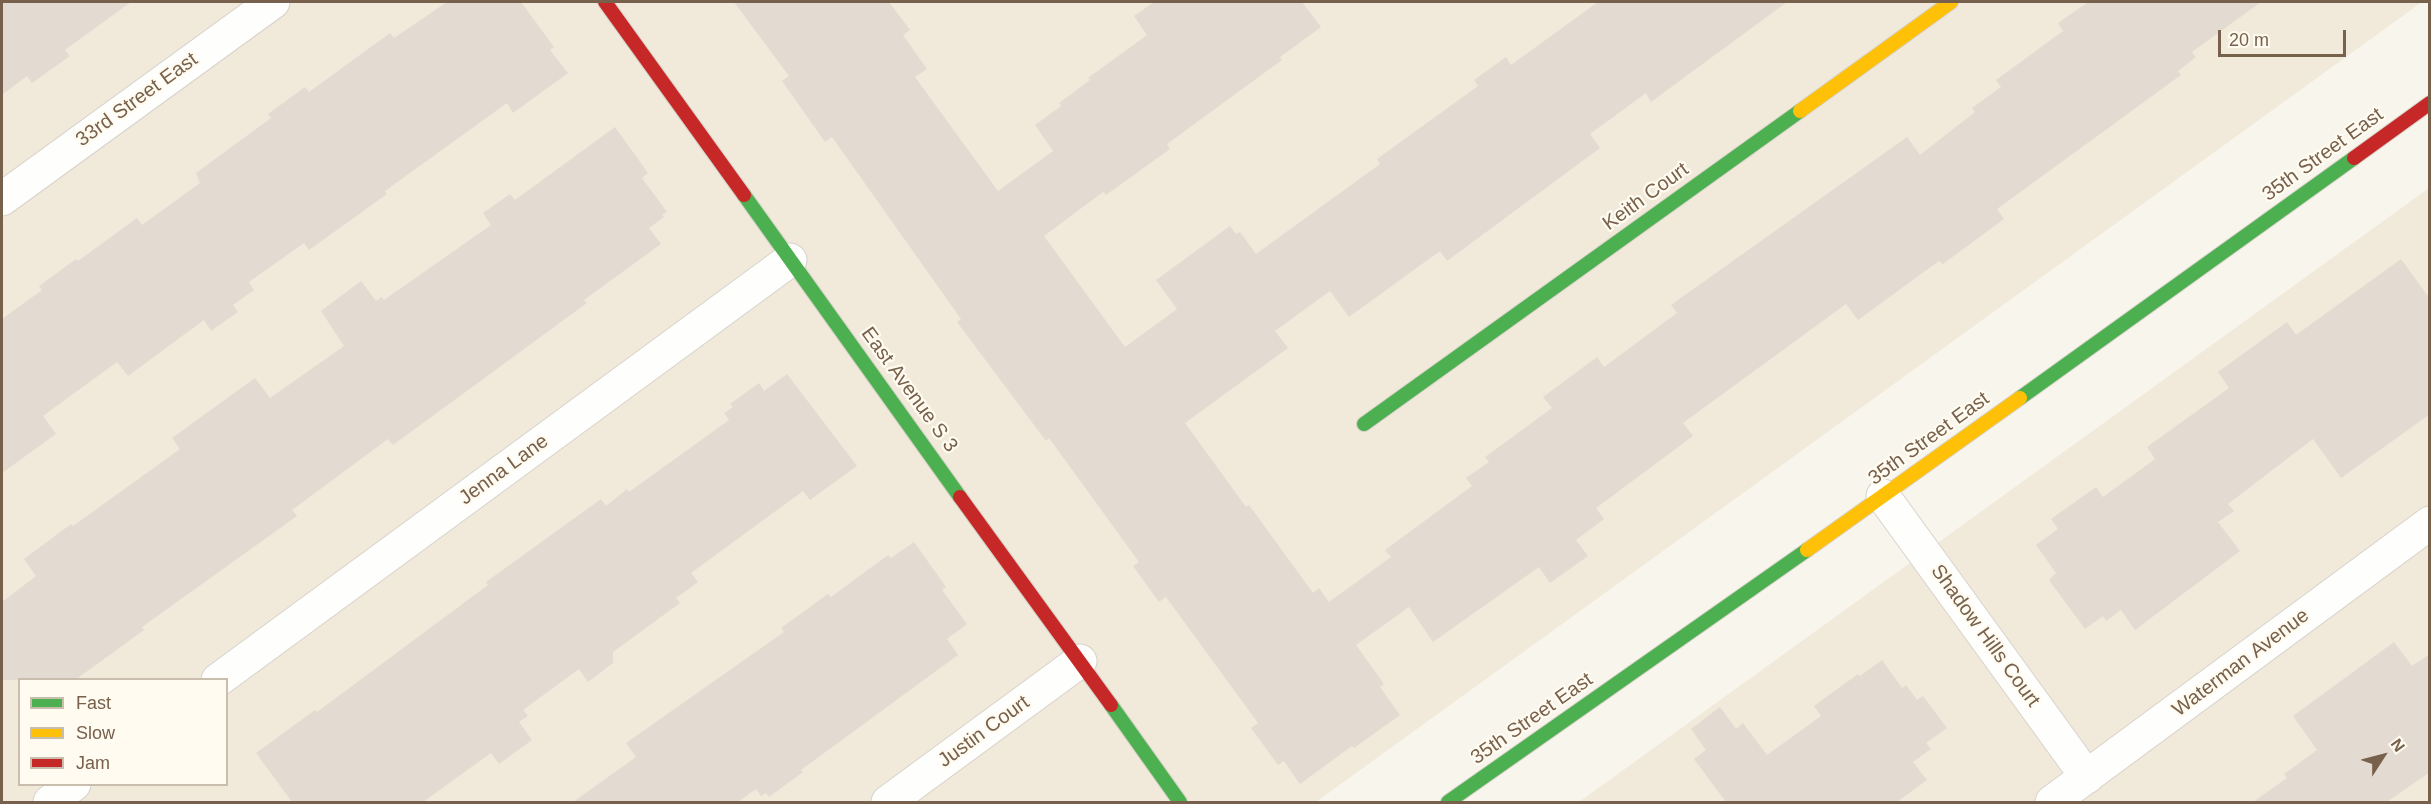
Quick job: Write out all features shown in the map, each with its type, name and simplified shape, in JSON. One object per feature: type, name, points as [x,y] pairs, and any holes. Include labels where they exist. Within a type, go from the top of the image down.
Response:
[{"type":"street","name":"33rd Street East","points":[[2,200],[273,2]]},
{"type":"street","name":"East Avenue S 3","points":[[605,2],[1180,802]]},
{"type":"street","name":"Keith Court","points":[[1364,424],[1951,2]]},
{"type":"street","name":"35th Street East","points":[[1448,802],[1883,496],[2430,103]]},
{"type":"street","name":"Jenna Lane","points":[[221,678],[790,260]]},
{"type":"street","name":"Shadow Hills Court","points":[[1883,496],[2087,777]]},
{"type":"street","name":"Waterman Avenue","points":[[2052,802],[2430,523]]},
{"type":"street","name":"Justin Court","points":[[888,802],[1080,661]]},
{"type":"street","points":[[50,802],[71,786]]},
{"type":"shaded area","points":[[2,2],[2422,2],[1316,802],[2,802]]},
{"type":"shaded area","points":[[2429,188],[2429,802],[1579,802]]},
{"type":"building","points":[[2,2],[131,2],[65,50],[70,56],[32,83],[27,76],[2,95]]},
{"type":"building","points":[[447,2],[521,2],[554,47],[550,50],[568,73],[513,113],[507,103],[385,191],[387,194],[309,250],[304,243],[249,282],[254,290],[233,305],[238,312],[211,331],[204,320],[128,376],[117,362],[43,416],[56,434],[2,473],[2,319],[42,290],[39,286],[76,259],[78,261],[137,218],[142,225],[200,183],[196,173],[271,118],[268,114],[305,87],[309,92],[390,33],[394,38]]},
{"type":"building","points":[[734,2],[889,2],[910,30],[903,35],[927,69],[915,77],[998,191],[1053,151],[1035,125],[1061,106],[1059,103],[1090,80],[1088,78],[1147,35],[1134,16],[1154,2],[1302,2],[1321,27],[1280,57],[1282,60],[1167,144],[1170,149],[1106,195],[1103,192],[1044,236],[1125,347],[1177,309],[1156,280],[1230,226],[1236,234],[1240,232],[1256,254],[1380,164],[1377,159],[1478,86],[1474,80],[1506,57],[1511,65],[1598,2],[1787,2],[1651,102],[1646,93],[1590,134],[1600,148],[1447,261],[1440,251],[1349,317],[1330,291],[1275,331],[1288,348],[1185,423],[1246,507],[1249,505],[1313,593],[1319,588],[1329,602],[1391,557],[1385,550],[1472,486],[1466,478],[1489,462],[1485,457],[1552,408],[1543,397],[1597,357],[1604,367],[1677,313],[1671,305],[1907,137],[1920,155],[1975,112],[1972,108],[2001,87],[1996,80],[2063,31],[2058,23],[2088,2],[2261,2],[2192,52],[2196,57],[2178,71],[2181,75],[1997,209],[2004,219],[1943,264],[1939,261],[1858,320],[1846,304],[1683,423],[1693,436],[1596,508],[1604,519],[1576,540],[1588,556],[1550,583],[1539,567],[1433,642],[1409,607],[1356,645],[1384,684],[1380,687],[1400,715],[1300,784],[1284,761],[1278,765],[1251,728],[1258,723],[1166,597],[1159,602],[1133,566],[1139,562],[1049,438],[1046,441],[957,322],[961,319],[832,137],[825,142],[782,81],[789,76]]},
{"type":"building","points":[[615,127],[648,173],[642,178],[667,212],[649,228],[661,244],[584,300],[587,303],[393,445],[388,439],[292,510],[297,516],[142,627],[144,630],[78,678],[2,680],[2,602],[36,576],[24,559],[180,449],[172,438],[255,378],[270,398],[344,346],[321,311],[361,281],[376,301],[382,297],[384,300],[491,225],[483,213],[510,194],[515,200]]},
{"type":"building","points":[[2401,259],[2430,299],[2430,414],[2341,478],[2313,439],[2228,504],[2234,511],[2218,522],[2240,551],[2135,630],[2121,610],[2106,621],[2103,616],[2085,629],[2049,580],[2056,573],[2036,545],[2058,529],[2051,519],[2096,487],[2103,497],[2155,459],[2147,447],[2229,388],[2218,372],[2287,322],[2296,335]]},
{"type":"building","points":[[787,374],[857,466],[810,500],[803,491],[691,573],[698,582],[676,598],[680,603],[613,652],[613,663],[588,682],[579,669],[523,710],[528,716],[519,722],[532,740],[499,764],[491,753],[423,802],[292,802],[256,753],[315,710],[317,712],[488,585],[486,582],[601,499],[606,506],[627,489],[629,492],[729,420],[724,413],[733,407],[730,404],[759,383],[764,391]]},
{"type":"building","points":[[914,542],[946,587],[942,590],[967,624],[947,639],[958,655],[801,770],[803,772],[769,797],[766,793],[761,796],[756,789],[738,802],[573,802],[636,757],[626,743],[784,632],[781,628],[828,594],[831,597],[888,555],[891,558]]},
{"type":"building","points":[[2394,642],[2412,666],[2430,654],[2430,772],[2387,802],[2253,802],[2287,778],[2284,774],[2317,750],[2293,716]]},
{"type":"building","points":[[1882,660],[1902,688],[1906,685],[1917,700],[1923,696],[1947,728],[1926,743],[1931,749],[1913,762],[1927,780],[1897,802],[1726,802],[1694,759],[1706,750],[1691,729],[1720,707],[1736,729],[1743,723],[1767,755],[1821,716],[1814,706],[1858,674],[1860,676]]},
{"type":"traffic: fast","points":[[1364,424],[1800,111]]},
{"type":"traffic: fast","points":[[2020,398],[2354,158]]},
{"type":"traffic: fast","points":[[744,195],[960,497]]},
{"type":"traffic: fast","points":[[1448,802],[1807,550]]},
{"type":"traffic: fast","points":[[1111,705],[1180,802]]},
{"type":"traffic: slow","points":[[1800,111],[1951,2]]},
{"type":"traffic: slow","points":[[1807,550],[2020,398]]},
{"type":"traffic: jam","points":[[605,2],[744,195]]},
{"type":"traffic: jam","points":[[2354,158],[2430,103]]},
{"type":"traffic: jam","points":[[960,497],[1111,705]]}]
